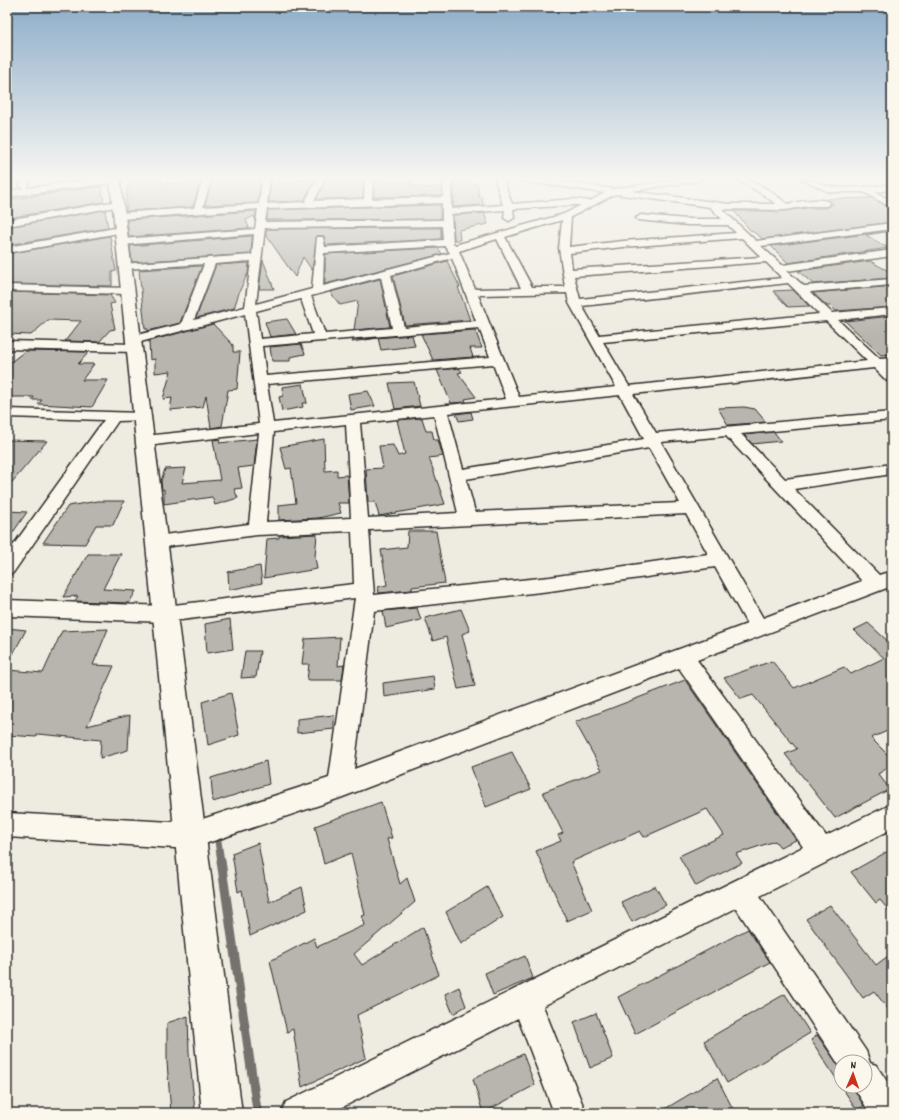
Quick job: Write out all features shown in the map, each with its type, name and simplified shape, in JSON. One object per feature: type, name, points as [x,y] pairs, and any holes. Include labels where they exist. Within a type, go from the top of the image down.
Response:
[{"type":"main road","points":[[121,231],[222,1113]]},
{"type":"street","points":[[7,250],[85,231]]},
{"type":"street","points":[[257,529],[267,428],[250,309],[260,231]]},
{"type":"street","points":[[317,291],[321,231]]},
{"type":"street","points":[[448,231],[452,249],[514,402]]},
{"type":"street","points":[[7,345],[134,344],[186,326],[385,273],[452,249],[514,231]]},
{"type":"street","points":[[563,231],[567,273],[573,296],[595,339],[759,628]]},
{"type":"street","points":[[646,231],[650,242]]},
{"type":"street","points":[[741,231],[892,378]]},
{"type":"street","points":[[754,244],[854,231]]},
{"type":"street","points":[[505,234],[528,290]]},
{"type":"street","points":[[565,251],[650,242],[745,235]]},
{"type":"street","points":[[320,250],[452,249]]},
{"type":"street","points":[[779,269],[892,253]]},
{"type":"street","points":[[125,266],[256,258]]},
{"type":"street","points":[[567,273],[769,259]]},
{"type":"street","points":[[186,326],[211,260]]},
{"type":"street","points":[[385,273],[399,331]]},
{"type":"street","points":[[470,292],[528,290],[573,296],[790,280]]},
{"type":"street","points":[[800,290],[892,282]]},
{"type":"street","points":[[7,288],[128,292]]},
{"type":"street","points":[[305,294],[320,337]]},
{"type":"street","points":[[595,339],[892,312]]},
{"type":"street","points":[[255,343],[483,324]]},
{"type":"street","points":[[260,381],[497,360]]},
{"type":"street","points":[[145,441],[892,362]]},
{"type":"street","points":[[440,410],[468,519]]},
{"type":"street","points":[[7,413],[142,417]]},
{"type":"street","points":[[7,568],[114,416]]},
{"type":"street","points":[[456,475],[653,440],[730,431],[892,416]]},
{"type":"street","points":[[340,786],[364,597],[353,419]]},
{"type":"street","points":[[7,825],[190,836],[340,786],[884,581],[782,485],[730,431]]},
{"type":"street","points":[[782,485],[892,469]]},
{"type":"street","points":[[156,542],[257,529],[691,508]]},
{"type":"street","points":[[7,608],[165,614],[364,597],[550,584],[720,559]]},
{"type":"street","points":[[683,657],[822,852]]},
{"type":"street","points":[[297,1113],[892,816]]},
{"type":"street","points":[[741,891],[850,1054]]},
{"type":"street","points":[[526,999],[570,1113]]},
{"type":"street","points":[[873,1088],[889,1113]]},
{"type":"building","points":[[7,231],[89,231],[7,245]]},
{"type":"building","points":[[128,231],[205,231],[129,237]]},
{"type":"building","points":[[266,231],[441,231],[441,239],[326,245],[324,236],[317,236],[312,270],[303,257],[295,277],[266,235]]},
{"type":"building","points":[[454,231],[459,231],[460,240],[454,240]]},
{"type":"building","points":[[752,231],[822,231],[763,239]]},
{"type":"building","points":[[890,231],[866,235],[888,248],[788,263],[771,246]]},
{"type":"building","points":[[110,236],[116,271],[112,272],[112,286],[7,284],[7,254]]},
{"type":"building","points":[[252,236],[251,254],[132,262],[130,246]]},
{"type":"building","points":[[438,248],[442,254],[325,284],[325,254]]},
{"type":"building","points":[[263,260],[274,289],[259,289]]},
{"type":"building","points":[[447,261],[460,287],[458,287],[470,320],[405,325],[393,276]]},
{"type":"building","points":[[870,261],[892,273],[892,278],[813,284],[798,271]]},
{"type":"building","points":[[249,263],[248,273],[234,308],[196,318],[216,265]]},
{"type":"building","points":[[202,266],[180,323],[148,331],[148,329],[145,329],[139,270]]},
{"type":"building","points":[[380,279],[390,327],[354,330],[358,301],[340,305],[330,292]]},
{"type":"building","points":[[883,287],[892,294],[892,307],[836,311],[830,306],[827,306],[813,293]]},
{"type":"building","points":[[793,290],[809,306],[788,307],[773,291]]},
{"type":"building","points":[[7,292],[110,295],[115,303],[110,304],[115,329],[110,330],[99,342],[65,341],[81,321],[48,320],[31,335],[7,334]]},
{"type":"building","points":[[892,316],[892,354],[881,355],[845,321]]},
{"type":"building","points":[[287,319],[296,334],[270,337],[265,322]]},
{"type":"building","points":[[213,324],[233,345],[233,352],[240,352],[237,389],[228,390],[222,426],[211,428],[206,396],[203,407],[170,410],[172,398],[163,399],[171,371],[155,373],[155,359],[150,360],[149,341]]},
{"type":"building","points":[[475,330],[482,348],[470,348],[473,357],[433,360],[421,334]]},
{"type":"building","points":[[412,335],[415,346],[381,350],[378,338],[352,342],[353,340]]},
{"type":"building","points":[[301,344],[305,354],[290,357],[290,361],[272,361],[270,347]]},
{"type":"building","points":[[25,351],[89,352],[78,364],[94,364],[82,380],[108,380],[92,407],[38,404],[42,400],[32,400],[34,397],[7,397],[7,365]]},
{"type":"building","points":[[459,368],[462,372],[458,373],[476,397],[465,399],[466,402],[451,403],[437,370]]},
{"type":"building","points":[[414,382],[420,406],[395,409],[389,383]]},
{"type":"building","points":[[303,384],[307,403],[302,403],[303,407],[282,411],[279,397],[283,396],[282,387]]},
{"type":"building","points":[[368,391],[375,406],[351,410],[348,394]]},
{"type":"building","points":[[744,407],[755,409],[766,422],[728,425],[718,408]]},
{"type":"building","points":[[471,412],[473,419],[459,421],[456,414]]},
{"type":"building","points":[[422,418],[426,431],[432,431],[434,440],[438,440],[443,456],[429,458],[445,504],[379,516],[375,502],[368,502],[366,469],[383,468],[379,446],[393,445],[398,456],[405,454],[397,420]]},
{"type":"building","points":[[774,432],[781,441],[752,444],[744,435]]},
{"type":"building","points":[[220,439],[219,443],[257,439],[254,466],[238,468],[242,488],[234,489],[238,498],[215,505],[212,497],[164,504],[164,489],[162,490],[161,481],[165,469],[186,468],[182,483],[220,480],[213,440]]},
{"type":"building","points":[[324,439],[325,471],[337,470],[337,476],[347,475],[349,503],[338,503],[341,513],[318,518],[279,520],[279,505],[296,503],[291,468],[286,469],[280,447]]},
{"type":"building","points":[[7,440],[47,441],[7,488]]},
{"type":"building","points":[[98,501],[124,501],[113,525],[96,525],[85,544],[43,543],[68,506]]},
{"type":"building","points":[[7,511],[27,512],[7,541]]},
{"type":"building","points":[[408,531],[436,531],[445,583],[412,587],[412,590],[379,593],[378,587],[387,585],[381,550],[407,547]]},
{"type":"building","points":[[317,534],[315,557],[317,569],[264,578],[267,539],[279,538],[279,536]]},
{"type":"building","points":[[88,554],[121,554],[103,589],[136,591],[129,603],[75,601],[78,596],[63,597]]},
{"type":"building","points":[[260,566],[262,583],[229,590],[228,572]]},
{"type":"building","points":[[417,608],[421,620],[386,628],[383,611]]},
{"type":"building","points":[[461,609],[470,631],[462,634],[475,686],[458,689],[446,637],[433,641],[425,618]]},
{"type":"building","points":[[230,619],[233,649],[207,653],[205,624]]},
{"type":"building","points":[[868,623],[892,645],[892,729],[871,738],[892,759],[892,765],[878,774],[890,789],[835,818],[785,754],[797,749],[753,695],[741,699],[724,678],[772,661],[794,688],[844,667],[851,674],[884,658],[854,630]]},
{"type":"building","points":[[7,628],[26,630],[7,665]]},
{"type":"building","points":[[108,629],[93,665],[114,666],[87,726],[130,715],[128,750],[100,758],[101,740],[38,734],[36,737],[7,735],[7,670],[43,673],[62,631]]},
{"type":"building","points":[[340,637],[338,666],[344,665],[342,680],[307,680],[309,664],[302,664],[305,639]]},
{"type":"building","points":[[245,651],[260,651],[256,677],[241,678]]},
{"type":"building","points":[[433,676],[435,689],[384,697],[383,683]]},
{"type":"building","points":[[685,680],[796,840],[780,847],[775,841],[736,854],[742,863],[696,886],[679,856],[724,835],[707,809],[644,837],[640,831],[571,862],[592,910],[567,921],[536,851],[561,841],[558,835],[563,833],[543,792],[602,770],[575,722]]},
{"type":"building","points":[[231,693],[239,735],[208,745],[202,702]]},
{"type":"building","points":[[334,715],[334,729],[297,733],[297,719]]},
{"type":"building","points":[[512,752],[531,789],[486,807],[471,767]]},
{"type":"building","points":[[266,761],[269,784],[213,802],[211,778]]},
{"type":"building","points":[[381,802],[392,838],[387,839],[400,884],[407,878],[415,902],[354,954],[362,965],[423,927],[439,975],[357,1015],[366,1058],[302,1087],[293,1029],[287,1032],[270,961],[314,938],[317,947],[365,925],[362,916],[365,915],[351,853],[324,864],[315,826]]},
{"type":"building","points":[[258,843],[269,902],[302,887],[307,910],[250,936],[242,890],[238,892],[232,853]]},
{"type":"building","points":[[892,849],[892,914],[880,900],[876,903],[851,872]]},
{"type":"building","points":[[655,886],[666,905],[632,922],[621,902]]},
{"type":"building","points":[[487,887],[503,917],[461,944],[446,912]]},
{"type":"building","points":[[830,905],[876,965],[892,953],[892,1014],[874,991],[863,998],[806,919]]},
{"type":"building","points":[[748,929],[770,962],[635,1034],[618,997]]},
{"type":"building","points":[[525,956],[533,978],[493,995],[485,973]]},
{"type":"building","points":[[459,987],[466,1006],[453,1014],[445,994]]},
{"type":"building","points":[[785,994],[810,1033],[727,1083],[704,1041]]},
{"type":"building","points":[[596,1013],[613,1058],[590,1068],[574,1022]]},
{"type":"building","points":[[188,1016],[189,1053],[195,1110],[188,1113],[171,1113],[167,1062],[167,1023]]},
{"type":"building","points":[[817,1035],[833,1058],[833,1074],[811,1040]]},
{"type":"building","points":[[523,1054],[535,1085],[483,1113],[473,1079]]},
{"type":"building","points":[[717,1078],[735,1113],[658,1113]]},
{"type":"building","points":[[846,1094],[857,1094],[864,1106],[857,1110]]},
{"type":"waterway","points":[[218,841],[221,862]]},
{"type":"waterway","points":[[221,861],[257,1110]]}]
